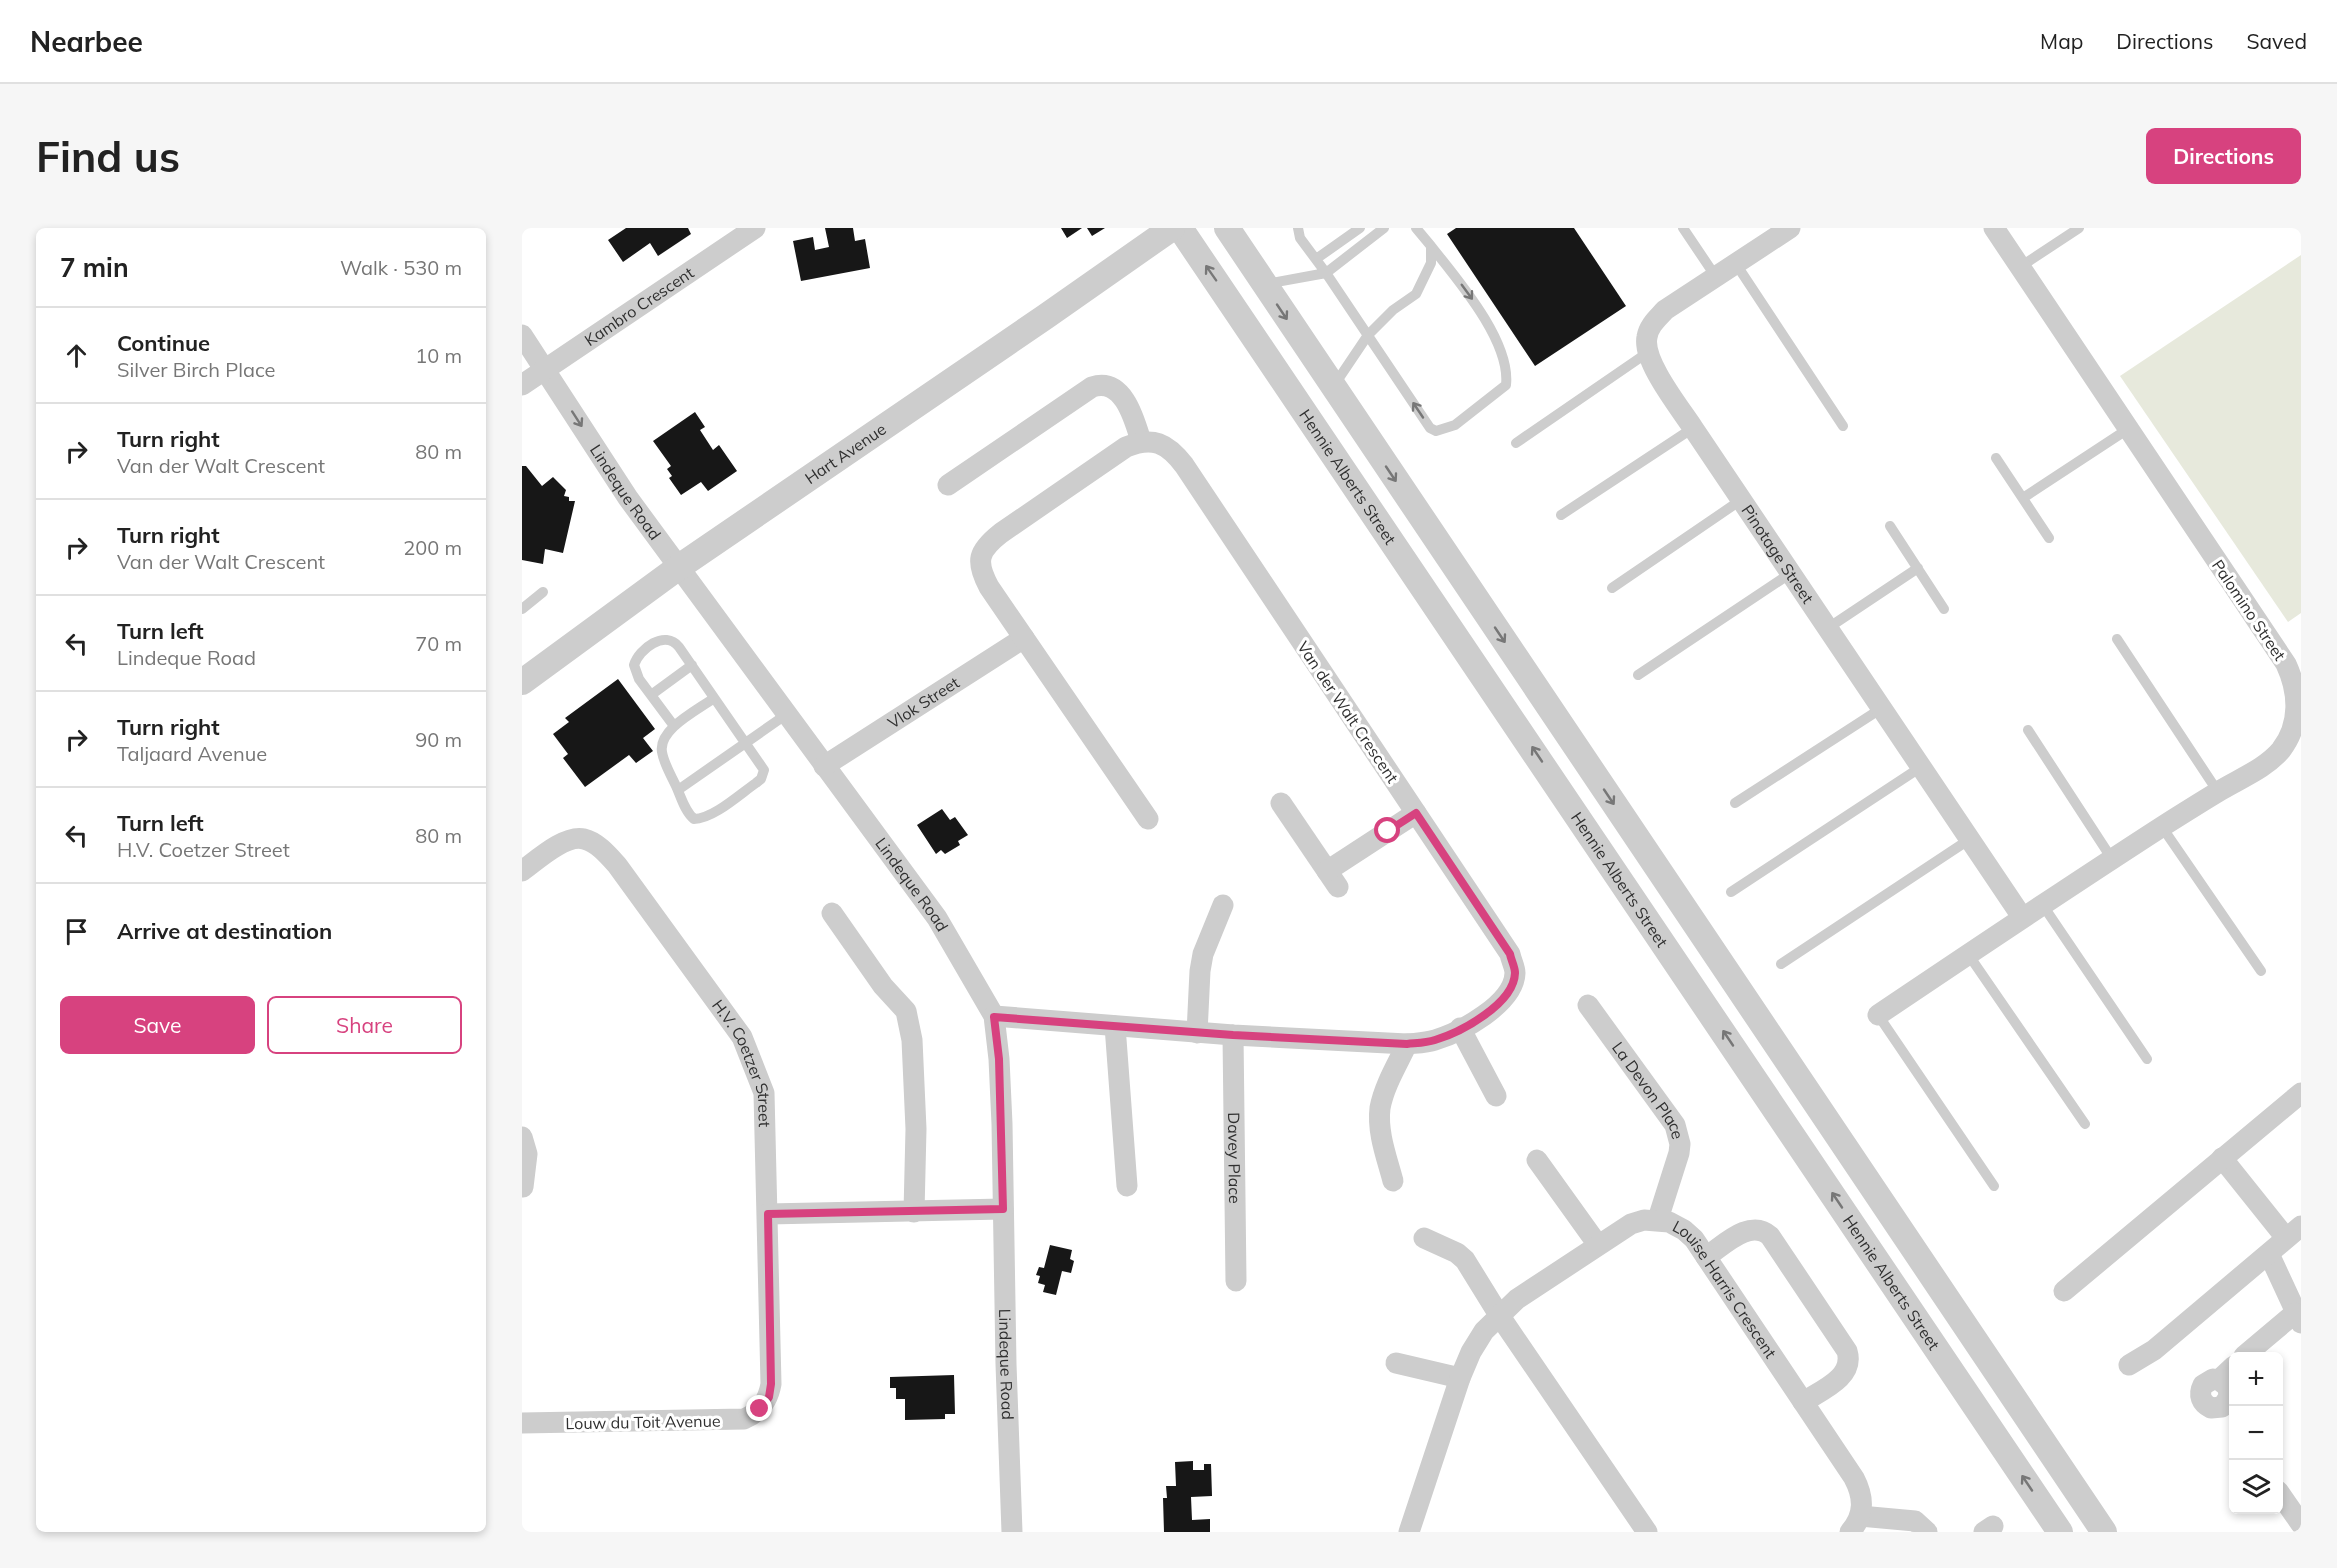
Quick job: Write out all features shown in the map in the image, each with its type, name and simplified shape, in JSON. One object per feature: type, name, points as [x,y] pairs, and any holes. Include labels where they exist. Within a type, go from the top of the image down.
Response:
[{"type":"street","name":"Hart Avenue","points":[[522,682],[679,567],[1172,228]]},
{"type":"street","name":"Hennie Alberts Street","points":[[1180,228],[2060,1532]]},
{"type":"street","points":[[1227,228],[2104,1532]]},
{"type":"street","points":[[1647,353],[1646,338],[1650,326],[1665,310],[1790,228]]},
{"type":"street","name":"Palomino Street","points":[[1878,1015],[2042,904],[2274,758],[2288,740],[2298,721],[2294,682],[2286,664],[1994,228]]},
{"type":"street","name":"Kambro Crescent","points":[[522,385],[745,231]]},
{"type":"street","name":"Lindeque Road","points":[[522,335],[628,498],[937,918],[994,1017],[999,1059],[1012,1532]]},
{"type":"street","name":"Pinotage Street","points":[[1647,353],[1693,428],[2022,917]]},
{"type":"street","points":[[948,485],[1092,387],[1101,384],[1110,386],[1118,392],[1130,409],[1140,441],[1126,447],[1001,533],[988,543],[980,556],[981,572],[988,587],[1148,819]]},
{"type":"street","name":"Van der Walt Crescent","points":[[994,1017],[1197,1033],[1407,1044],[1435,1040],[1489,1012],[1509,991],[1515,973],[1510,954],[1184,465],[1172,450],[1156,442],[1140,441]]},
{"type":"street","name":"Vlok Street","points":[[824,766],[1024,638]]},
{"type":"street","points":[[1281,803],[1333,879],[1416,813]]},
{"type":"street","name":"H.V. Coetzer Street","points":[[522,871],[569,840],[583,838],[597,846],[617,865],[742,1037],[764,1093],[771,1384],[769,1397],[760,1409]]},
{"type":"street","points":[[1197,1033],[1203,954],[1223,905]]},
{"type":"street","points":[[832,913],[883,986],[906,1011],[912,1040],[916,1129],[914,1212]]},
{"type":"street","name":"La Devon Place","points":[[1588,1005],[1675,1125],[1679,1134],[1679,1153],[1658,1219]]},
{"type":"street","points":[[1115,1026],[1127,1186]]},
{"type":"street","points":[[1460,1028],[1496,1096]]},
{"type":"street","name":"Davey Place","points":[[1233,1035],[1236,1281]]},
{"type":"street","points":[[1393,1181],[1382,1140],[1380,1109],[1385,1090],[1407,1044]]},
{"type":"street","points":[[2064,1291],[2301,1093]]},
{"type":"street","points":[[522,1137],[526,1154],[523,1187]]},
{"type":"street","points":[[2129,1365],[2154,1350],[2293,1232],[2222,1158]]},
{"type":"street","points":[[1537,1160],[1598,1245]]},
{"type":"street","points":[[768,1214],[1003,1209]]},
{"type":"street","name":"Louise Harris Crescent","points":[[1409,1532],[1460,1378],[1470,1352],[1484,1331],[1517,1299],[1598,1245],[1631,1224],[1658,1219],[1670,1222],[1684,1230],[1706,1257],[1858,1484],[1863,1499],[1855,1524]]},
{"type":"street","points":[[1706,1257],[1745,1231],[1754,1228],[1763,1230],[1770,1236],[1847,1351],[1850,1360],[1848,1369],[1842,1376],[1803,1402]]},
{"type":"street","points":[[1424,1238],[1457,1253],[1465,1260],[1499,1315],[1647,1532]]},
{"type":"street","points":[[2250,1352],[2298,1318],[2269,1254]]},
{"type":"street","points":[[1396,1363],[1460,1378]]},
{"type":"street","points":[[2226,1373],[2224,1382],[2229,1392],[2228,1415]]},
{"type":"street","name":"Louw du Toit Avenue","points":[[522,1423],[731,1421],[744,1419],[760,1409]]},
{"type":"street","points":[[2283,1498],[2301,1524]]},
{"type":"street","points":[[1855,1524],[1915,1521],[1927,1532]]},
{"type":"lane","points":[[1298,228],[1300,238],[1430,428],[1436,431],[1455,425],[1506,385],[1506,368],[1496,341],[1469,294],[1416,228]]},
{"type":"lane","points":[[1316,259],[1360,228]]},
{"type":"lane","points":[[1263,284],[1326,273],[1384,228]]},
{"type":"lane","points":[[1683,228],[1716,277]]},
{"type":"lane","points":[[2020,267],[2079,228]]},
{"type":"lane","points":[[1333,388],[1368,335],[1393,310],[1416,294],[1431,263],[1431,246]]},
{"type":"lane","points":[[1736,264],[1843,426]]},
{"type":"lane","points":[[1516,443],[1647,353]]},
{"type":"lane","points":[[1561,515],[1693,428]]},
{"type":"lane","points":[[2023,498],[2128,429]]},
{"type":"lane","points":[[1996,458],[2049,538]]},
{"type":"lane","points":[[1612,588],[1742,500]]},
{"type":"lane","points":[[1890,526],[1944,609]]},
{"type":"lane","points":[[1828,628],[1918,568]]},
{"type":"lane","points":[[1638,675],[1791,573]]},
{"type":"lane","points":[[522,609],[543,592]]},
{"type":"lane","points":[[2117,639],[2218,792]]},
{"type":"lane","points":[[674,726],[635,673],[636,658],[656,641],[676,642],[764,770],[761,779],[756,783],[713,813],[699,819],[691,816],[664,761],[661,745],[662,739],[674,726],[714,698]]},
{"type":"lane","points":[[651,695],[692,665]]},
{"type":"lane","points":[[1735,803],[1881,708]]},
{"type":"lane","points":[[678,790],[787,714]]},
{"type":"lane","points":[[2028,730],[2112,859]]},
{"type":"lane","points":[[1731,892],[1921,767]]},
{"type":"lane","points":[[2162,827],[2261,971]]},
{"type":"lane","points":[[1781,964],[1970,839]]},
{"type":"lane","points":[[2042,904],[2147,1059]]},
{"type":"lane","points":[[1968,954],[2085,1124]]},
{"type":"lane","points":[[1878,1015],[1994,1186]]},
{"type":"shaded area","points":[[2301,255],[2301,613],[2288,622],[2120,376]]},
{"type":"building","points":[[626,228],[688,228],[691,234],[658,256],[650,243],[623,262],[608,240]]},
{"type":"building","points":[[825,228],[853,228],[855,241],[865,239],[870,268],[801,281],[793,241],[813,237],[815,250],[829,247]]},
{"type":"building","points":[[1061,228],[1082,228],[1067,238]]},
{"type":"building","points":[[1087,228],[1105,228],[1092,236]]},
{"type":"building","points":[[1456,228],[1574,228],[1626,306],[1535,366],[1447,234]]},
{"type":"building","points":[[695,412],[705,427],[700,430],[713,450],[719,445],[737,471],[708,491],[701,482],[681,495],[669,478],[672,476],[667,469],[671,466],[653,441]]},
{"type":"building","points":[[522,466],[526,466],[542,486],[553,477],[566,490],[564,496],[569,497],[569,501],[575,501],[563,553],[545,549],[543,564],[522,560]]},
{"type":"building","points":[[618,679],[655,729],[643,738],[653,751],[636,763],[629,755],[585,787],[563,758],[568,754],[553,734],[569,722],[565,718]]},
{"type":"building","points":[[942,809],[950,820],[955,817],[968,835],[958,841],[960,845],[945,854],[941,850],[936,854],[917,825]]},
{"type":"building","points":[[1050,1245],[1072,1250],[1070,1259],[1074,1261],[1071,1273],[1062,1271],[1056,1295],[1043,1292],[1045,1285],[1038,1283],[1040,1276],[1036,1275],[1039,1267],[1044,1268]]},
{"type":"building","points":[[954,1375],[955,1414],[945,1414],[945,1419],[905,1420],[905,1399],[896,1399],[896,1388],[890,1388],[890,1377]]},
{"type":"building","points":[[1193,1461],[1193,1470],[1204,1470],[1204,1464],[1211,1464],[1212,1496],[1191,1497],[1192,1520],[1210,1519],[1210,1532],[1164,1532],[1163,1498],[1167,1498],[1166,1486],[1176,1486],[1175,1462]]},
{"type":"route","points":[[760,1409],[769,1397],[771,1384],[768,1214],[1003,1209],[999,1059],[994,1017],[1233,1035],[1407,1044],[1435,1040],[1489,1012],[1501,1002],[1509,991],[1515,973],[1510,954],[1416,813],[1388,831]]}]
